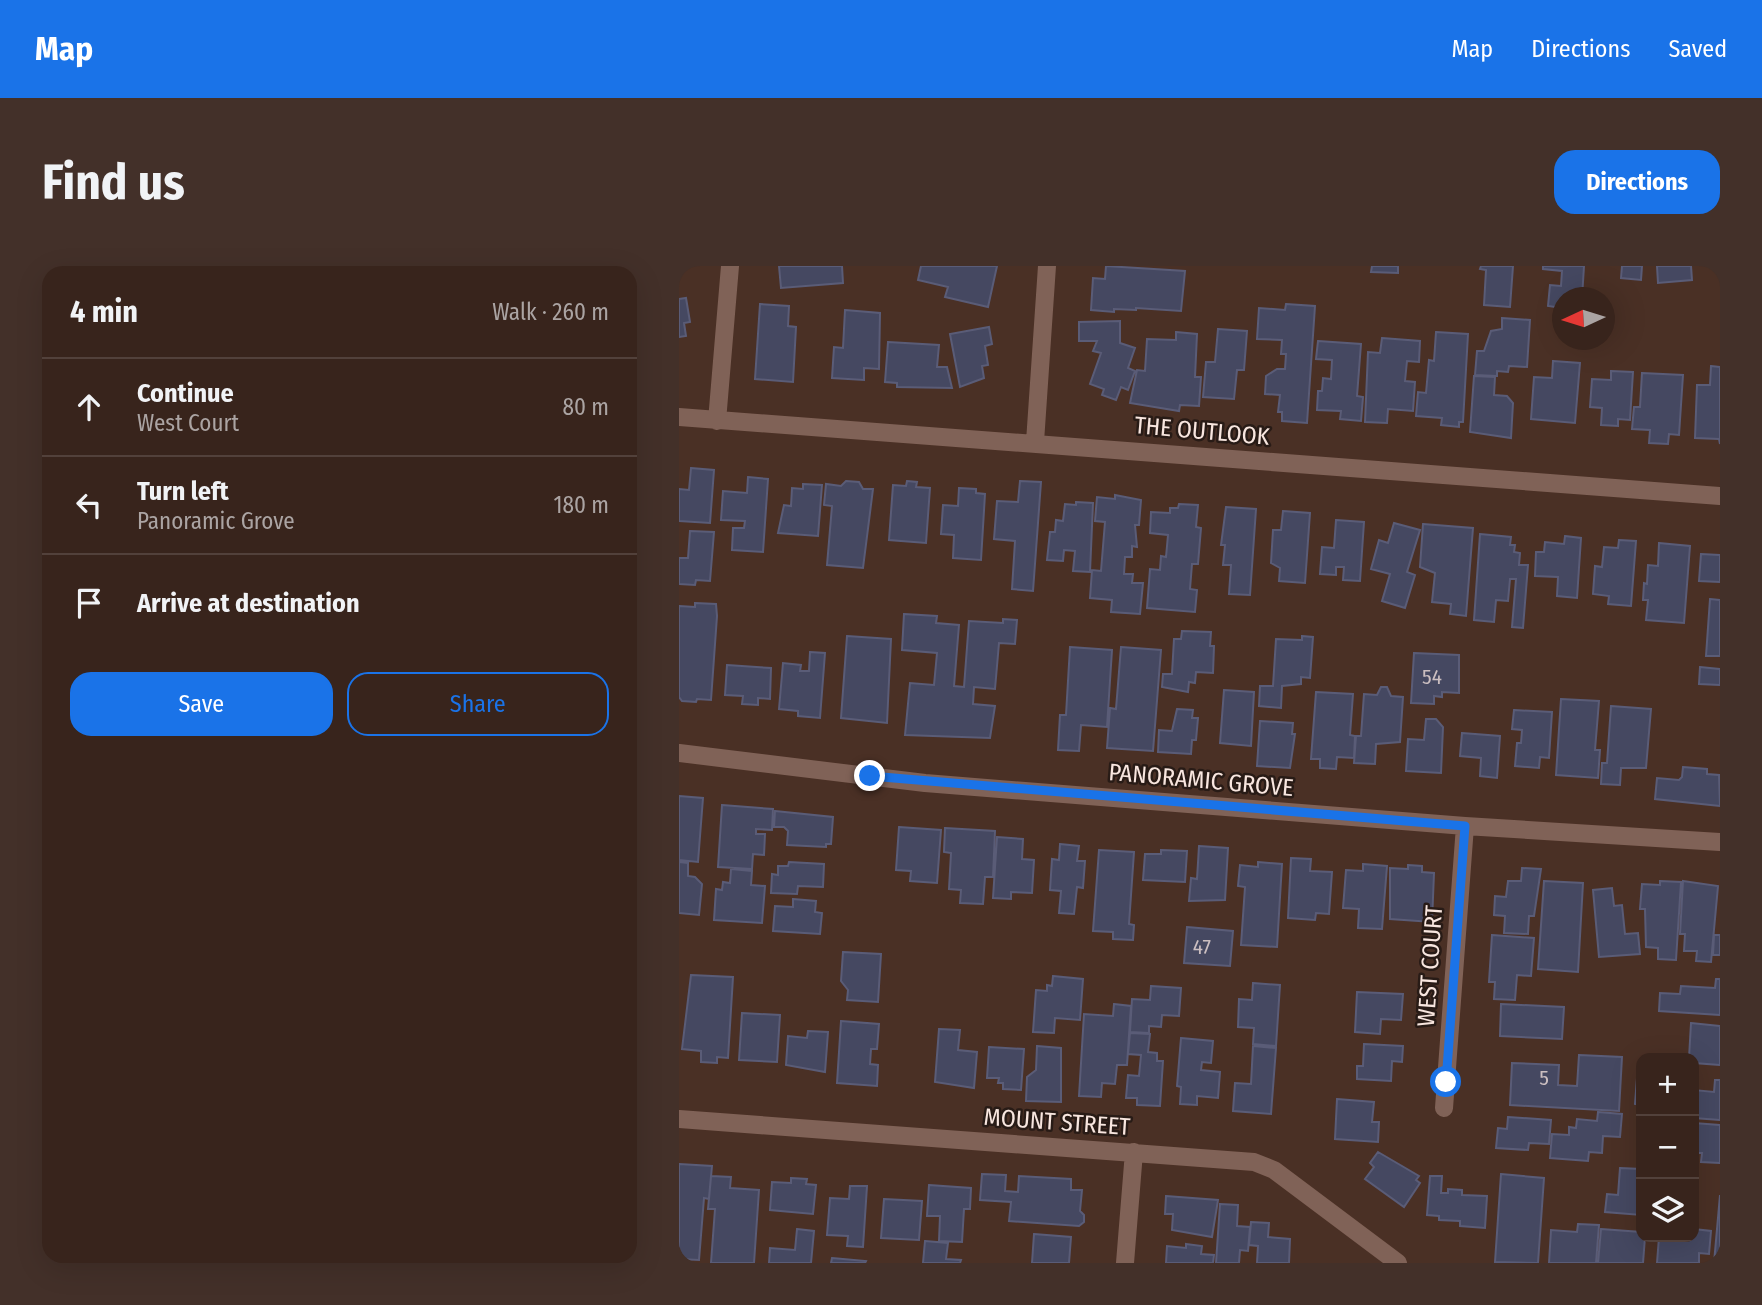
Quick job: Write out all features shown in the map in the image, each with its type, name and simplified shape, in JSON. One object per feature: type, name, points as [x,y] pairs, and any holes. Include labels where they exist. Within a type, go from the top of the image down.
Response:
[{"type":"street","points":[[717,421],[730,266]]},
{"type":"street","points":[[1035,442],[1047,266]]},
{"type":"street","name":"THE OUTLOOK","points":[[679,417],[1720,496]]},
{"type":"street","name":"PANORAMIC GROVE","points":[[679,753],[925,783],[1465,826],[1720,842]]},
{"type":"street","name":"WEST COURT","points":[[1444,1108],[1465,826]]},
{"type":"street","name":"MOUNT STREET","points":[[679,1119],[1248,1160],[1267,1166],[1398,1263]]},
{"type":"street","points":[[1125,1263],[1134,1152]]},
{"type":"building","points":[[779,266],[842,266],[843,283],[781,288]]},
{"type":"building","points":[[921,266],[997,266],[988,307],[945,297],[948,287],[918,280]]},
{"type":"building","points":[[1106,266],[1185,271],[1181,311],[1136,308],[1114,309],[1114,312],[1091,310],[1093,278],[1105,279]]},
{"type":"building","points":[[1372,266],[1398,266],[1398,273],[1371,272]]},
{"type":"building","points":[[1481,266],[1513,266],[1510,307],[1484,305],[1486,270],[1480,269]]},
{"type":"building","points":[[1543,266],[1584,266],[1583,287],[1552,287],[1552,307],[1548,306],[1550,285],[1561,286],[1562,271],[1543,269]]},
{"type":"building","points":[[1622,266],[1642,266],[1641,280],[1621,278]]},
{"type":"building","points":[[1657,266],[1691,266],[1692,280],[1658,283]]},
{"type":"building","points":[[686,298],[690,322],[684,323],[686,336],[679,337],[679,299]]},
{"type":"building","points":[[760,304],[789,306],[788,326],[796,327],[793,382],[755,379]]},
{"type":"building","points":[[1286,304],[1315,306],[1307,423],[1282,421],[1282,412],[1278,412],[1280,395],[1265,394],[1266,376],[1277,369],[1285,369],[1286,354],[1281,354],[1282,340],[1257,339],[1259,308],[1285,310]]},
{"type":"building","points":[[845,310],[880,313],[879,369],[864,368],[864,380],[832,378],[834,347],[843,348]]},
{"type":"building","points":[[1502,318],[1530,320],[1527,367],[1509,366],[1508,372],[1497,371],[1497,376],[1475,375],[1477,351],[1484,351],[1491,331],[1502,329]]},
{"type":"building","points":[[1120,321],[1120,343],[1135,348],[1128,368],[1135,371],[1128,390],[1121,387],[1116,400],[1102,395],[1104,389],[1090,384],[1101,353],[1093,351],[1097,341],[1079,341],[1079,322]]},
{"type":"building","points":[[989,327],[992,344],[985,346],[988,365],[982,366],[984,378],[960,387],[950,334]]},
{"type":"building","points":[[1218,329],[1247,331],[1244,370],[1237,370],[1234,399],[1203,397],[1206,362],[1215,362]]},
{"type":"building","points":[[1176,332],[1197,334],[1195,377],[1201,377],[1199,406],[1180,405],[1179,411],[1130,403],[1137,370],[1145,371],[1147,339],[1176,340]]},
{"type":"building","points":[[1436,332],[1468,334],[1463,422],[1459,422],[1459,427],[1441,425],[1442,418],[1416,416],[1418,392],[1426,393],[1429,360],[1434,361]]},
{"type":"building","points":[[1382,338],[1420,341],[1419,362],[1407,361],[1405,381],[1415,382],[1413,411],[1388,409],[1387,423],[1365,422],[1368,352],[1380,353]]},
{"type":"building","points":[[1318,341],[1361,344],[1357,396],[1363,397],[1361,421],[1340,419],[1341,411],[1317,410],[1318,391],[1322,391],[1323,378],[1331,379],[1332,360],[1316,359]]},
{"type":"building","points":[[888,342],[939,345],[937,367],[947,367],[952,388],[897,387],[897,383],[885,382]]},
{"type":"building","points":[[1553,361],[1580,363],[1575,423],[1531,419],[1534,377],[1552,378]]},
{"type":"building","points":[[1711,366],[1720,367],[1720,444],[1719,439],[1695,438],[1697,385],[1710,385]]},
{"type":"building","points":[[1611,371],[1633,372],[1630,420],[1618,419],[1618,426],[1601,425],[1602,408],[1590,407],[1592,379],[1611,380]]},
{"type":"building","points":[[1642,373],[1683,375],[1679,435],[1669,434],[1668,444],[1649,443],[1650,430],[1632,429],[1634,407],[1640,407]]},
{"type":"building","points":[[1474,376],[1495,377],[1494,395],[1507,396],[1513,403],[1511,438],[1470,432]]},
{"type":"building","points":[[691,468],[714,470],[710,523],[679,521],[679,489],[689,490]]},
{"type":"building","points":[[748,477],[768,479],[763,552],[732,550],[733,528],[744,528],[745,521],[721,520],[723,491],[747,493]]},
{"type":"building","points":[[846,481],[859,482],[863,489],[873,489],[863,568],[827,565],[832,506],[824,505],[826,484],[841,486]]},
{"type":"building","points":[[907,481],[917,482],[916,487],[930,488],[926,543],[889,540],[893,485],[906,486]]},
{"type":"building","points":[[1020,481],[1041,482],[1033,591],[1012,589],[1015,541],[994,539],[997,501],[1018,502]]},
{"type":"building","points":[[803,484],[822,485],[818,536],[778,533],[784,505],[791,506],[792,488],[803,489]]},
{"type":"building","points":[[959,488],[976,489],[976,493],[985,494],[981,560],[953,558],[954,535],[941,534],[943,505],[958,506]]},
{"type":"building","points":[[1115,495],[1141,500],[1139,525],[1135,525],[1137,547],[1132,546],[1132,557],[1125,557],[1124,574],[1133,574],[1132,583],[1143,583],[1140,614],[1111,612],[1112,600],[1090,598],[1092,570],[1101,571],[1105,522],[1095,521],[1097,497],[1115,499]]},
{"type":"building","points":[[1076,502],[1093,503],[1090,572],[1073,571],[1075,551],[1064,550],[1063,561],[1047,560],[1050,532],[1055,532],[1056,520],[1063,521],[1065,504],[1076,505]]},
{"type":"building","points":[[1179,504],[1198,505],[1196,527],[1201,528],[1198,564],[1192,564],[1190,589],[1197,590],[1195,612],[1147,608],[1150,569],[1160,570],[1161,556],[1166,557],[1168,535],[1150,533],[1151,512],[1170,513],[1170,508],[1178,508]]},
{"type":"building","points":[[1226,507],[1256,509],[1250,595],[1229,594],[1231,565],[1223,565],[1225,545],[1221,545]]},
{"type":"building","points":[[1283,511],[1310,513],[1305,583],[1279,581],[1280,568],[1271,563],[1273,530],[1281,530]]},
{"type":"building","points":[[1336,520],[1364,522],[1360,581],[1343,580],[1344,567],[1336,567],[1336,575],[1320,574],[1322,547],[1334,548]]},
{"type":"building","points":[[1394,523],[1420,530],[1407,572],[1415,575],[1405,608],[1382,601],[1390,574],[1371,569],[1379,540],[1388,543]]},
{"type":"building","points":[[1423,524],[1473,528],[1466,616],[1450,614],[1451,604],[1432,602],[1435,573],[1420,567]]},
{"type":"building","points":[[690,531],[714,532],[710,581],[696,580],[695,585],[679,584],[679,558],[688,558]]},
{"type":"building","points":[[1480,534],[1511,537],[1510,545],[1515,545],[1514,552],[1520,553],[1519,565],[1528,565],[1523,628],[1512,627],[1516,579],[1510,579],[1508,601],[1496,600],[1494,622],[1474,620]]},
{"type":"building","points":[[1565,536],[1581,538],[1577,598],[1557,596],[1558,577],[1535,576],[1536,552],[1544,552],[1545,542],[1564,544]]},
{"type":"building","points":[[1619,540],[1636,541],[1631,606],[1608,604],[1609,596],[1593,594],[1595,566],[1602,567],[1604,547],[1618,548]]},
{"type":"building","points":[[1659,543],[1690,546],[1684,623],[1646,620],[1648,600],[1643,600],[1644,583],[1647,584],[1648,565],[1658,566]]},
{"type":"building","points":[[1701,554],[1720,555],[1720,582],[1699,581]]},
{"type":"building","points":[[1710,599],[1720,600],[1720,656],[1706,656]]},
{"type":"building","points":[[695,603],[716,604],[717,616],[711,700],[697,699],[696,702],[682,701],[679,697],[679,606],[695,607]]},
{"type":"building","points":[[904,614],[937,616],[936,623],[959,625],[954,686],[964,687],[969,621],[1003,623],[1003,619],[1017,620],[1015,644],[999,643],[995,689],[974,687],[973,704],[995,706],[990,738],[905,735],[910,683],[934,685],[937,653],[902,650]]},
{"type":"building","points":[[1182,631],[1211,632],[1210,646],[1214,646],[1213,673],[1196,672],[1195,683],[1189,682],[1188,692],[1162,687],[1163,674],[1172,674],[1174,639],[1181,639]]},
{"type":"building","points":[[847,636],[891,639],[887,723],[841,718]]},
{"type":"building","points":[[1302,636],[1313,637],[1310,678],[1301,677],[1301,684],[1282,686],[1281,708],[1259,706],[1260,686],[1273,686],[1276,639],[1302,640]]},
{"type":"building","points":[[1070,647],[1112,650],[1107,727],[1081,725],[1079,751],[1058,750],[1060,715],[1066,715]]},
{"type":"building","points":[[1121,647],[1161,650],[1153,751],[1107,748],[1110,708],[1116,709]]},
{"type":"building","points":[[810,652],[825,653],[820,718],[798,716],[798,711],[779,709],[783,663],[801,665],[800,671],[809,671]]},
{"type":"building","points":[[1414,653],[1459,655],[1459,693],[1442,692],[1442,697],[1434,696],[1434,704],[1411,703]]},
{"type":"building","points":[[727,665],[771,668],[770,699],[758,698],[758,705],[742,704],[743,696],[725,695]]},
{"type":"building","points":[[1700,667],[1720,669],[1720,685],[1699,684]]},
{"type":"building","points":[[1381,687],[1387,687],[1391,696],[1403,697],[1400,742],[1376,744],[1375,764],[1354,763],[1356,736],[1361,736],[1364,694],[1377,695]]},
{"type":"building","points":[[1224,690],[1254,692],[1251,746],[1220,743]]},
{"type":"building","points":[[1316,692],[1353,694],[1350,735],[1355,736],[1354,758],[1337,757],[1336,769],[1320,768],[1320,759],[1311,759]]},
{"type":"building","points":[[1561,699],[1599,701],[1595,750],[1600,750],[1598,778],[1556,775]]},
{"type":"building","points":[[1611,706],[1651,709],[1646,768],[1621,768],[1620,785],[1601,784],[1602,763],[1607,763]]},
{"type":"building","points":[[1177,709],[1193,710],[1192,718],[1198,718],[1196,740],[1192,740],[1191,754],[1158,752],[1159,730],[1172,731]]},
{"type":"building","points":[[1514,710],[1552,712],[1549,758],[1540,757],[1539,768],[1515,766],[1517,743],[1521,743],[1522,730],[1512,729]]},
{"type":"building","points":[[1426,719],[1436,719],[1443,727],[1441,773],[1406,771],[1408,739],[1424,740]]},
{"type":"building","points":[[1260,721],[1293,723],[1292,734],[1295,734],[1290,768],[1257,766]]},
{"type":"building","points":[[1462,733],[1500,736],[1497,778],[1480,776],[1481,758],[1460,756]]},
{"type":"building","points":[[1683,767],[1707,769],[1707,774],[1719,775],[1720,806],[1655,799],[1657,778],[1679,780]]},
{"type":"building","points":[[679,796],[703,798],[698,862],[679,860]]},
{"type":"building","points":[[722,805],[773,809],[772,830],[756,829],[756,834],[765,834],[764,855],[753,854],[752,869],[718,867]]},
{"type":"building","points":[[775,811],[833,817],[831,844],[826,844],[826,847],[787,845],[788,831],[784,827],[774,827]]},
{"type":"building","points":[[899,827],[941,830],[937,883],[910,881],[911,871],[896,870]]},
{"type":"building","points":[[945,828],[995,831],[993,877],[985,877],[983,904],[960,903],[961,890],[949,889],[951,853],[944,852]]},
{"type":"building","points":[[997,837],[1023,839],[1022,859],[1034,860],[1032,893],[1011,892],[1011,899],[993,898]]},
{"type":"building","points":[[1060,844],[1079,846],[1077,861],[1085,861],[1083,888],[1077,887],[1074,914],[1059,913],[1061,891],[1050,890],[1052,859],[1059,860]]},
{"type":"building","points":[[1199,846],[1228,848],[1225,900],[1189,901],[1191,878],[1197,879]]},
{"type":"building","points":[[1099,850],[1134,852],[1129,924],[1134,925],[1133,940],[1113,939],[1113,932],[1093,931]]},
{"type":"building","points":[[1161,850],[1187,851],[1185,882],[1143,880],[1145,854],[1161,854]]},
{"type":"building","points":[[1291,858],[1311,859],[1310,871],[1332,872],[1329,914],[1316,913],[1315,920],[1288,918]]},
{"type":"building","points":[[679,862],[688,863],[688,876],[695,877],[702,884],[699,915],[679,913]]},
{"type":"building","points":[[789,862],[824,864],[823,887],[798,886],[797,894],[771,893],[772,874],[778,875],[778,866],[788,866]]},
{"type":"building","points":[[1258,862],[1282,864],[1277,947],[1241,945],[1245,887],[1238,886],[1240,865],[1258,867]]},
{"type":"building","points":[[1363,864],[1387,866],[1382,929],[1358,928],[1359,909],[1343,908],[1346,870],[1363,871]]},
{"type":"building","points":[[1408,865],[1422,866],[1422,872],[1434,873],[1432,922],[1390,919],[1390,868],[1408,869]]},
{"type":"building","points":[[1522,868],[1541,869],[1534,916],[1529,916],[1528,934],[1504,933],[1505,916],[1494,915],[1495,896],[1506,897],[1508,881],[1521,881]]},
{"type":"building","points":[[731,869],[752,871],[751,885],[765,886],[762,923],[714,920],[716,889],[722,890],[723,882],[730,883]]},
{"type":"building","points":[[1544,881],[1583,883],[1578,972],[1538,969]]},
{"type":"building","points":[[1660,881],[1681,882],[1676,960],[1658,959],[1658,948],[1646,947],[1645,909],[1640,909],[1642,884],[1660,885]]},
{"type":"building","points":[[1683,881],[1718,886],[1711,962],[1696,961],[1697,951],[1684,951],[1685,934],[1680,934]]},
{"type":"building","points":[[1612,888],[1614,906],[1622,905],[1625,934],[1638,933],[1640,954],[1599,957],[1593,890]]},
{"type":"building","points":[[793,899],[816,901],[815,912],[822,913],[820,934],[773,931],[775,906],[793,907]]},
{"type":"building","points":[[1187,927],[1233,931],[1230,966],[1184,963]]},
{"type":"building","points":[[1492,935],[1534,938],[1531,976],[1517,975],[1515,1000],[1494,999],[1495,982],[1489,982]]},
{"type":"building","points":[[1714,935],[1720,935],[1720,955],[1713,955]]},
{"type":"building","points":[[843,952],[881,954],[878,1002],[847,1000],[848,990],[841,981]]},
{"type":"building","points":[[691,975],[733,977],[728,1058],[717,1057],[717,1063],[701,1062],[701,1051],[682,1049]]},
{"type":"building","points":[[1053,976],[1083,979],[1080,1020],[1055,1018],[1054,1033],[1033,1032],[1036,990],[1047,991],[1047,985],[1052,986]]},
{"type":"building","points":[[1716,979],[1720,979],[1720,1015],[1659,1011],[1660,993],[1680,994],[1681,986],[1715,988]]},
{"type":"building","points":[[1253,983],[1280,985],[1276,1046],[1253,1044],[1254,1028],[1238,1027],[1239,999],[1252,1000]]},
{"type":"building","points":[[1151,986],[1181,988],[1179,1016],[1162,1015],[1161,1027],[1149,1026],[1149,1033],[1130,1032],[1132,999],[1150,1000]]},
{"type":"building","points":[[1357,992],[1403,994],[1401,1020],[1381,1019],[1380,1034],[1355,1032]]},
{"type":"building","points":[[1114,1004],[1131,1006],[1127,1065],[1117,1065],[1115,1084],[1102,1083],[1101,1097],[1079,1096],[1084,1014],[1113,1016]]},
{"type":"building","points":[[1501,1004],[1564,1007],[1562,1039],[1500,1036]]},
{"type":"building","points":[[742,1013],[780,1015],[777,1062],[739,1060]]},
{"type":"building","points":[[841,1021],[879,1024],[877,1049],[871,1049],[870,1064],[878,1065],[877,1086],[837,1083]]},
{"type":"building","points":[[1691,1023],[1720,1026],[1720,1065],[1699,1063],[1699,1053],[1689,1053]]},
{"type":"building","points":[[939,1029],[960,1030],[958,1050],[977,1052],[974,1088],[935,1082]]},
{"type":"building","points":[[808,1031],[828,1032],[825,1072],[786,1065],[788,1036],[807,1038]]},
{"type":"building","points":[[1130,1033],[1150,1034],[1148,1052],[1157,1053],[1157,1061],[1163,1061],[1160,1106],[1137,1105],[1137,1098],[1126,1098],[1128,1075],[1139,1076],[1141,1055],[1128,1054]]},
{"type":"building","points":[[1181,1038],[1213,1041],[1211,1063],[1202,1062],[1201,1070],[1220,1072],[1218,1098],[1197,1096],[1197,1105],[1180,1104],[1181,1087],[1177,1086]]},
{"type":"building","points":[[1364,1044],[1403,1046],[1402,1062],[1392,1061],[1391,1081],[1357,1079],[1357,1066],[1363,1066]]},
{"type":"building","points":[[1037,1046],[1061,1048],[1061,1102],[1026,1101],[1027,1077],[1036,1070]]},
{"type":"building","points":[[1253,1046],[1276,1048],[1271,1114],[1233,1111],[1235,1083],[1251,1084]]},
{"type":"building","points":[[989,1047],[1024,1049],[1021,1090],[1003,1089],[1003,1083],[998,1083],[999,1078],[987,1078]]},
{"type":"building","points":[[1579,1055],[1622,1057],[1619,1111],[1510,1105],[1512,1063],[1559,1065],[1558,1085],[1577,1086]]},
{"type":"building","points":[[1715,1080],[1720,1080],[1720,1120],[1699,1118],[1699,1090],[1714,1092]]},
{"type":"building","points":[[1337,1099],[1374,1102],[1372,1122],[1379,1122],[1378,1142],[1335,1139]]},
{"type":"building","points":[[1598,1112],[1622,1114],[1620,1137],[1603,1136],[1602,1153],[1589,1152],[1588,1161],[1550,1158],[1552,1134],[1569,1135],[1569,1127],[1576,1128],[1577,1119],[1597,1121]]},
{"type":"building","points":[[1508,1117],[1551,1120],[1549,1144],[1529,1143],[1528,1150],[1496,1148],[1498,1128],[1507,1129]]},
{"type":"building","points":[[1699,1123],[1720,1125],[1720,1163],[1701,1162],[1702,1153],[1699,1153]]},
{"type":"building","points":[[1378,1152],[1419,1176],[1416,1180],[1420,1183],[1404,1207],[1365,1179],[1374,1167],[1370,1163]]},
{"type":"building","points":[[679,1164],[712,1166],[709,1199],[704,1198],[699,1260],[679,1259]]},
{"type":"building","points":[[1620,1168],[1636,1169],[1636,1215],[1605,1212],[1607,1194],[1618,1195]]},
{"type":"building","points":[[982,1174],[1006,1175],[1005,1191],[1018,1192],[1019,1176],[1071,1179],[1071,1190],[1082,1190],[1080,1211],[1084,1215],[1084,1222],[1079,1226],[1009,1221],[1011,1202],[980,1200]]},
{"type":"building","points":[[1501,1174],[1544,1178],[1538,1263],[1495,1262]]},
{"type":"building","points":[[711,1176],[731,1177],[730,1188],[759,1190],[754,1263],[711,1263],[715,1209],[708,1209]]},
{"type":"building","points":[[1430,1176],[1442,1176],[1441,1193],[1448,1193],[1448,1189],[1462,1190],[1462,1195],[1487,1196],[1485,1228],[1460,1226],[1460,1221],[1439,1220],[1439,1216],[1427,1215]]},
{"type":"building","points":[[791,1178],[807,1179],[806,1184],[816,1185],[813,1214],[770,1210],[772,1182],[791,1183]]},
{"type":"building","points":[[929,1185],[971,1188],[970,1209],[964,1209],[962,1242],[939,1241],[940,1216],[927,1216]]},
{"type":"building","points":[[850,1186],[867,1186],[863,1247],[847,1246],[848,1236],[827,1235],[830,1198],[849,1199]]},
{"type":"building","points":[[1720,1195],[1720,1263],[1714,1263]]},
{"type":"building","points":[[1166,1196],[1218,1200],[1212,1237],[1172,1230],[1173,1214],[1165,1214]]},
{"type":"building","points":[[884,1199],[922,1201],[919,1240],[881,1238]]},
{"type":"building","points":[[1220,1204],[1238,1205],[1237,1226],[1250,1227],[1248,1251],[1240,1250],[1239,1263],[1216,1263]]},
{"type":"building","points":[[1251,1222],[1269,1223],[1268,1237],[1290,1239],[1289,1263],[1257,1263],[1258,1246],[1249,1245]]},
{"type":"building","points":[[1578,1224],[1599,1225],[1596,1263],[1549,1263],[1551,1230],[1577,1232]]},
{"type":"building","points":[[797,1229],[814,1231],[811,1263],[769,1263],[770,1248],[795,1250]]},
{"type":"building","points":[[1601,1229],[1636,1232],[1636,1242],[1645,1242],[1643,1263],[1598,1263]]},
{"type":"building","points":[[1699,1230],[1711,1231],[1709,1254],[1699,1253],[1699,1263],[1657,1263],[1659,1242],[1699,1242]]},
{"type":"building","points":[[1034,1234],[1071,1237],[1069,1263],[1032,1263]]},
{"type":"building","points":[[925,1241],[948,1243],[946,1259],[961,1260],[960,1263],[923,1263]]},
{"type":"building","points":[[1186,1244],[1202,1246],[1201,1254],[1214,1255],[1213,1263],[1166,1263],[1167,1246],[1186,1248]]},
{"type":"building","points":[[832,1258],[866,1261],[831,1263]]},
{"type":"route","points":[[870,776],[925,783],[1465,826],[1446,1082]]}]
